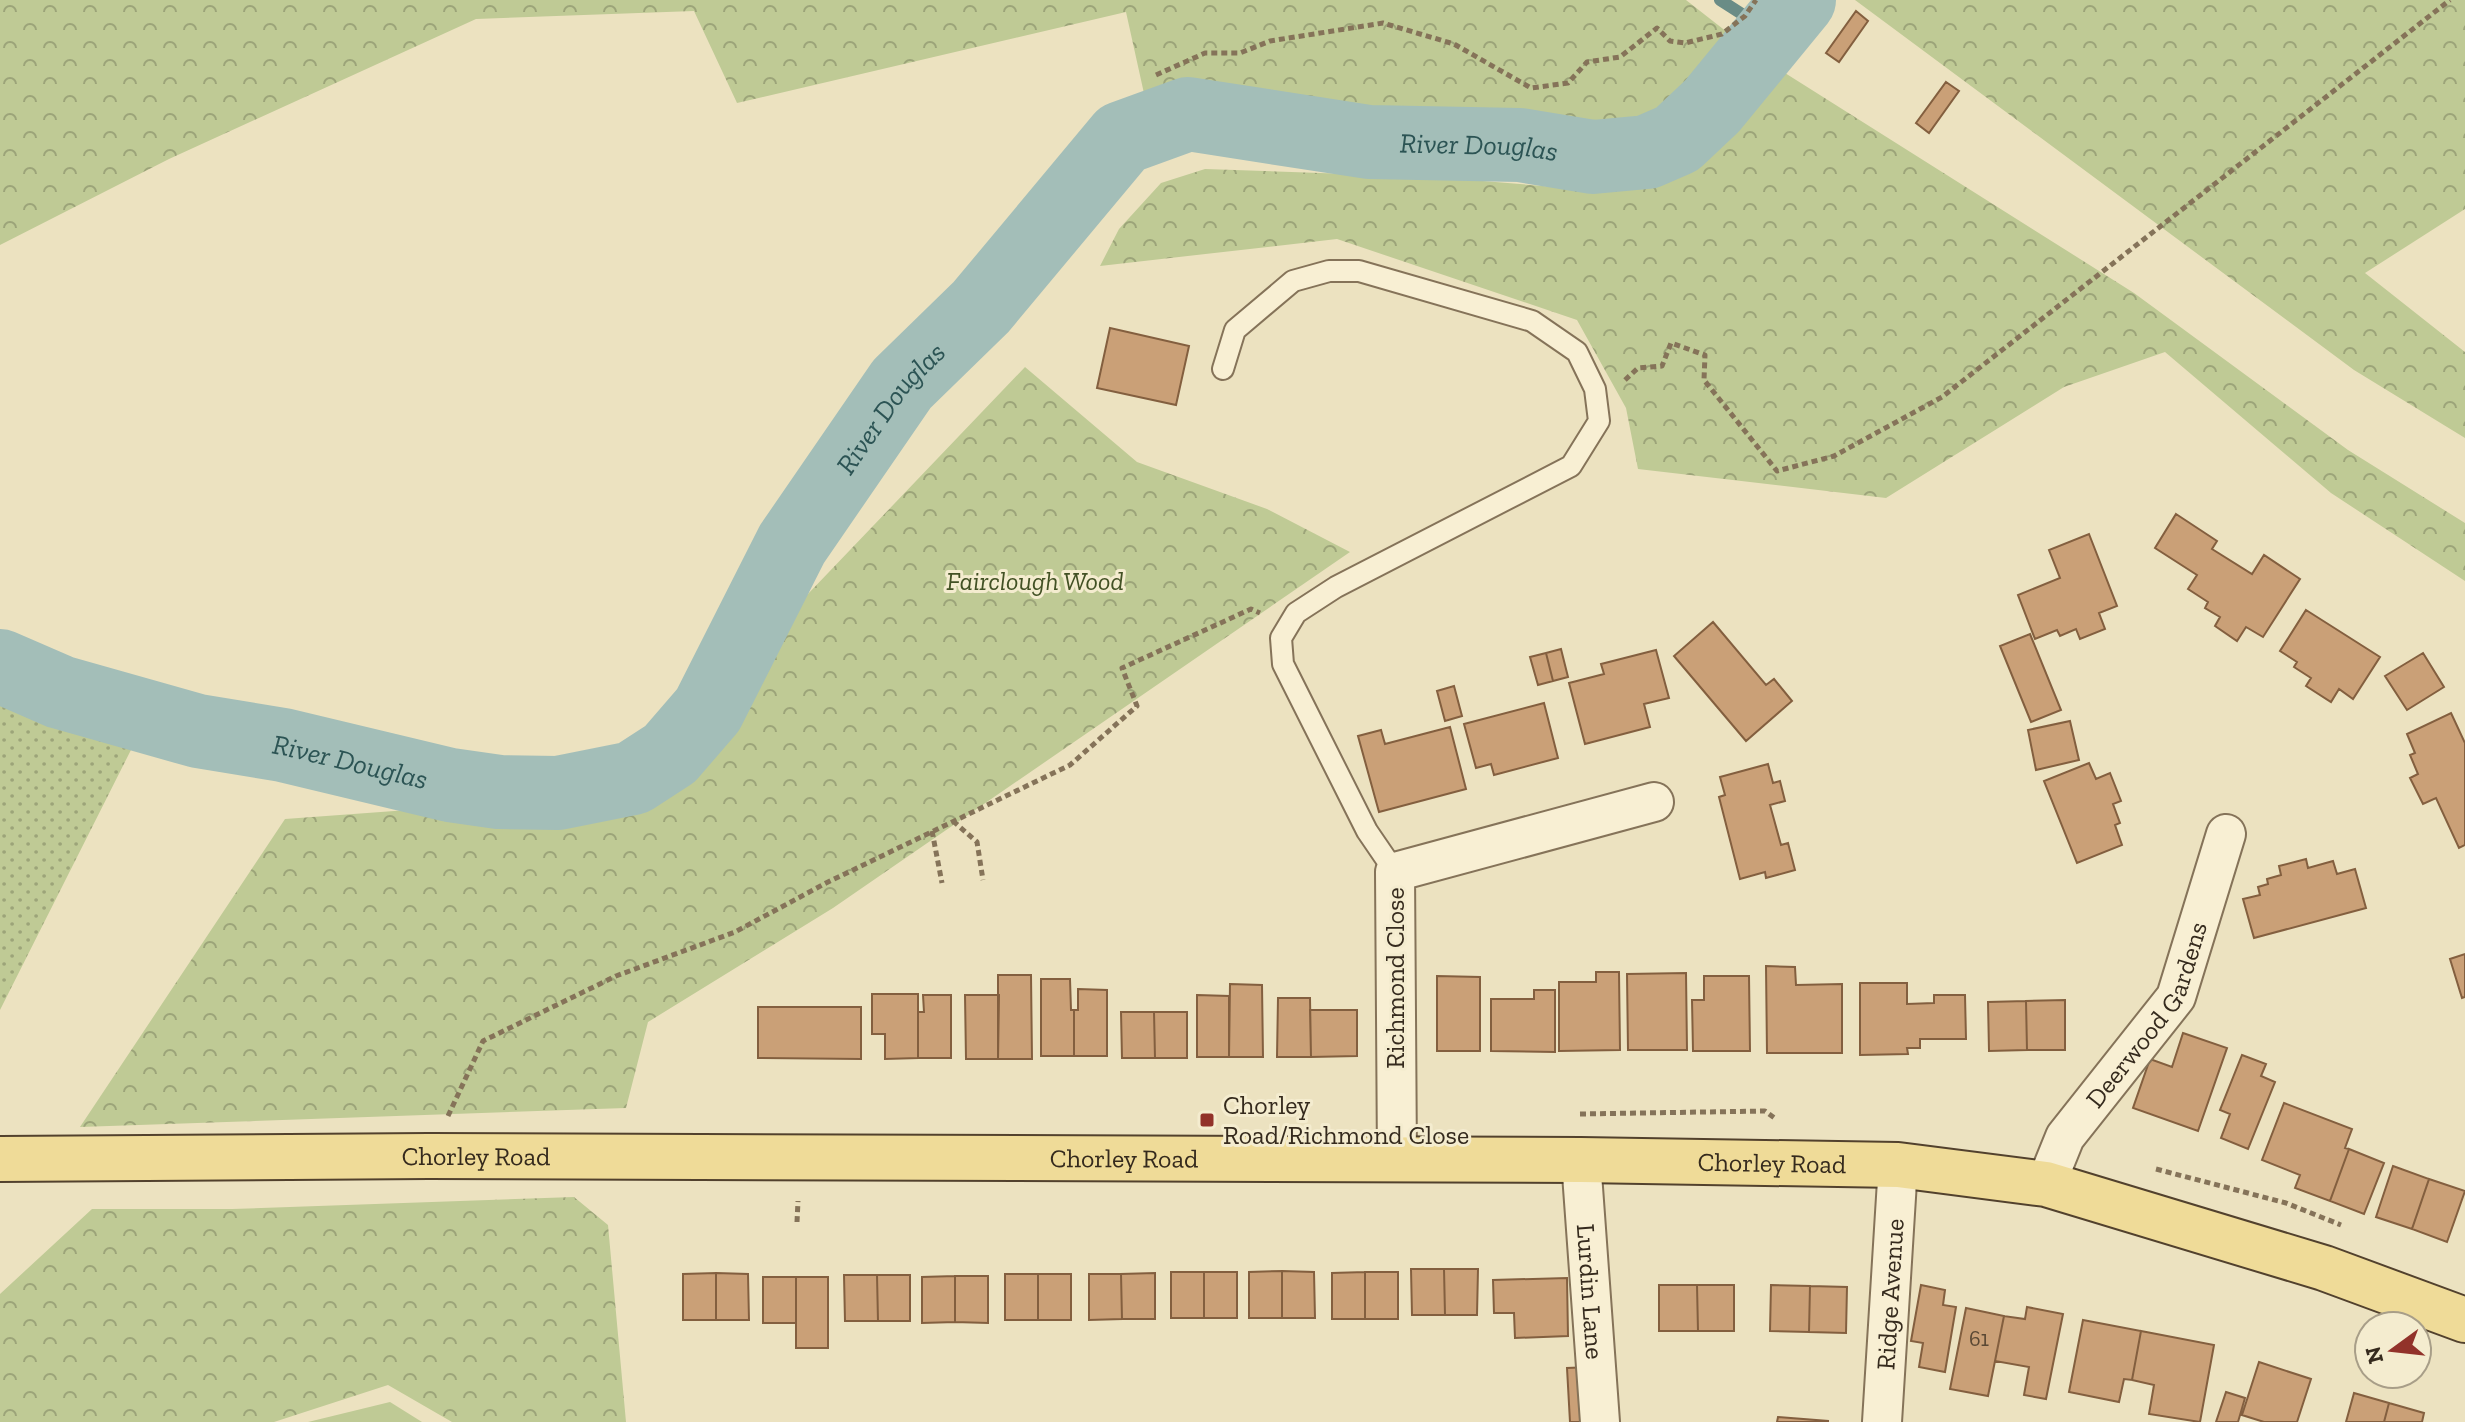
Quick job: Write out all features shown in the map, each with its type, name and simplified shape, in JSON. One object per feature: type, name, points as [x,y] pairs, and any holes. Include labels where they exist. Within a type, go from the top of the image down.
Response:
[{"type":"main road","name":"Chorley Road","points":[[0,1159],[429,1156],[1581,1160],[1898,1165],[2046,1184],[2324,1268],[2465,1320]]},
{"type":"street","name":"Richmond Close","points":[[1397,1160],[1395,872],[1654,802]]},
{"type":"street","name":"Deerwood Gardens","points":[[2046,1184],[2065,1137],[2176,997],[2226,834]]},
{"type":"street","name":"Lurdin Lane","points":[[1581,1160],[1600,1422]]},
{"type":"street","name":"Ridge Avenue","points":[[1882,1422],[1898,1165]]},
{"type":"lane","points":[[1223,369],[1235,330],[1293,281],[1329,271],[1359,271],[1532,321],[1577,352],[1595,389],[1599,421],[1571,466],[1336,587],[1296,613],[1281,638],[1283,664],[1367,831],[1395,872]]},
{"type":"path","points":[[1156,75],[1205,53],[1240,53],[1270,41],[1383,23],[1454,44],[1531,88],[1568,83],[1587,62],[1620,57],[1657,28],[1670,41],[1685,43],[1722,34],[1745,16],[1756,0]]},
{"type":"path","points":[[1597,407],[1638,368],[1662,366],[1671,343],[1705,355],[1704,380],[1777,471],[1834,456],[1942,397],[2450,0]]},
{"type":"path","points":[[429,1156],[483,1041],[616,976],[735,932],[932,831],[1070,765],[1137,706],[1122,668],[1251,609],[1287,627]]},
{"type":"path","points":[[953,821],[977,842],[983,880]]},
{"type":"path","points":[[932,831],[942,883]]},
{"type":"green space","points":[[0,0],[1686,0],[1741,43],[1674,109],[1642,122],[1600,132],[1375,129],[1189,102],[1147,107],[1126,12],[737,103],[694,11],[476,19],[169,159],[0,245]]},
{"type":"green space","points":[[1855,0],[2465,0],[2465,209],[2365,273],[2465,352],[2465,438],[2354,370]]},
{"type":"green space","points":[[1785,73],[2134,293],[2348,450],[2465,523],[2465,581],[2331,493],[2165,352],[2064,387],[1886,498],[1638,469],[1626,408],[1577,320],[1337,239],[1100,266],[1119,229],[1161,183],[1205,169],[1434,177],[1555,187],[1637,183],[1700,160]]},
{"type":"green space","name":"Fairclough Wood","points":[[1025,367],[1137,462],[1267,509],[1350,552],[833,908],[648,1022],[626,1108],[80,1127],[285,819],[490,804],[699,708]]},
{"type":"green space","points":[[0,694],[54,715],[139,734],[0,1010]]},
{"type":"green space","points":[[574,1197],[608,1225],[626,1422],[452,1422],[388,1385],[274,1422],[0,1422],[0,1294],[92,1209],[232,1209]]},
{"type":"green space","points":[[390,1402],[422,1422],[308,1422]]},
{"type":"building","points":[[1856,11],[1868,21],[1839,62],[1826,53]]},
{"type":"building","points":[[1946,82],[1959,91],[1929,133],[1916,123]]},
{"type":"building","points":[[1110,328],[1189,346],[1176,405],[1097,388]]},
{"type":"building","points":[[2176,514],[2217,541],[2212,549],[2252,574],[2264,555],[2300,579],[2263,637],[2246,627],[2237,641],[2215,626],[2220,617],[2205,608],[2208,602],[2188,589],[2197,575],[2155,548]]},
{"type":"building","points":[[2089,534],[2117,606],[2099,613],[2105,629],[2080,639],[2076,629],[2060,636],[2057,630],[2035,639],[2018,595],[2060,578],[2049,550]]},
{"type":"building","points":[[2306,610],[2380,657],[2353,699],[2339,689],[2331,702],[2306,686],[2311,678],[2294,667],[2297,662],[2280,651]]},
{"type":"building","points":[[1713,622],[1766,685],[1774,679],[1792,701],[1746,741],[1674,656]]},
{"type":"building","points":[[2030,634],[2061,710],[2031,722],[2000,646]]},
{"type":"building","points":[[1561,649],[1568,677],[1553,681],[1546,653]]},
{"type":"building","points":[[1656,650],[1669,698],[1644,704],[1650,727],[1585,744],[1569,683],[1604,674],[1601,664]]},
{"type":"building","points":[[1546,653],[1553,681],[1538,685],[1530,657]]},
{"type":"building","points":[[2423,653],[2444,687],[2407,710],[2385,676]]},
{"type":"building","points":[[1454,686],[1462,716],[1445,721],[1437,691]]},
{"type":"building","points":[[1544,703],[1558,758],[1494,775],[1491,764],[1476,768],[1464,724]]},
{"type":"building","points":[[2451,713],[2465,743],[2465,845],[2459,848],[2436,798],[2423,804],[2410,778],[2418,774],[2410,755],[2415,753],[2407,734]]},
{"type":"building","points":[[2070,721],[2079,760],[2036,770],[2028,730]]},
{"type":"building","points":[[1450,727],[1466,789],[1379,812],[1358,736],[1381,730],[1385,744]]},
{"type":"building","points":[[2089,763],[2096,779],[2110,773],[2121,801],[2113,804],[2120,823],[2115,825],[2122,845],[2077,863],[2044,781]]},
{"type":"building","points":[[1768,764],[1773,783],[1780,781],[1785,801],[1770,805],[1781,845],[1788,843],[1795,870],[1766,878],[1765,872],[1740,879],[1719,797],[1725,795],[1720,777]]},
{"type":"building","points":[[2306,859],[2308,868],[2333,861],[2337,874],[2355,869],[2366,908],[2254,938],[2243,899],[2260,895],[2258,887],[2268,884],[2267,879],[2281,875],[2279,866]]},
{"type":"building","points":[[2465,954],[2465,997],[2462,998],[2450,959]]},
{"type":"building","points":[[1766,966],[1795,967],[1796,985],[1842,984],[1842,1053],[1767,1053]]},
{"type":"building","points":[[1596,972],[1619,972],[1620,1050],[1559,1051],[1559,982],[1596,982]]},
{"type":"building","points":[[1686,973],[1687,1050],[1628,1050],[1627,974]]},
{"type":"building","points":[[998,975],[1031,975],[1032,1059],[998,1059]]},
{"type":"building","points":[[1437,976],[1480,977],[1480,1051],[1437,1051]]},
{"type":"building","points":[[1704,976],[1749,976],[1750,1051],[1693,1051],[1692,1000],[1704,1000]]},
{"type":"building","points":[[1041,979],[1070,979],[1074,1056],[1041,1056]]},
{"type":"building","points":[[1860,983],[1907,983],[1907,1004],[1934,1003],[1934,995],[1965,995],[1966,1039],[1920,1039],[1920,1048],[1907,1048],[1908,1054],[1860,1055]]},
{"type":"building","points":[[1230,984],[1262,985],[1263,1057],[1229,1057]]},
{"type":"building","points":[[1078,989],[1107,990],[1107,1056],[1074,1056],[1074,1010],[1078,1010]]},
{"type":"building","points":[[1534,990],[1555,990],[1555,1052],[1491,1051],[1491,999],[1534,999]]},
{"type":"building","points":[[872,994],[918,994],[918,1058],[885,1059],[885,1034],[872,1034]]},
{"type":"building","points":[[923,995],[951,995],[951,1058],[918,1058],[918,1012],[924,1012]]},
{"type":"building","points":[[965,995],[999,995],[998,1059],[966,1059]]},
{"type":"building","points":[[1197,995],[1229,996],[1229,1057],[1197,1057]]},
{"type":"building","points":[[1278,998],[1310,998],[1311,1057],[1277,1057]]},
{"type":"building","points":[[2065,1000],[2065,1050],[2027,1050],[2026,1001]]},
{"type":"building","points":[[2026,1001],[2027,1050],[1989,1051],[1988,1002]]},
{"type":"building","points":[[758,1007],[861,1007],[861,1059],[758,1058]]},
{"type":"building","points":[[1310,1010],[1357,1010],[1357,1056],[1311,1057]]},
{"type":"building","points":[[1121,1012],[1154,1012],[1155,1058],[1122,1058]]},
{"type":"building","points":[[1154,1012],[1187,1012],[1187,1058],[1155,1058]]},
{"type":"building","points":[[2183,1033],[2227,1048],[2198,1131],[2133,1108],[2150,1059],[2172,1067]]},
{"type":"building","points":[[2242,1055],[2266,1064],[2261,1076],[2275,1082],[2248,1149],[2221,1138],[2230,1114],[2220,1110]]},
{"type":"building","points":[[2284,1103],[2352,1129],[2345,1148],[2349,1149],[2330,1201],[2295,1188],[2300,1175],[2262,1160]]},
{"type":"building","points":[[2349,1149],[2384,1163],[2364,1214],[2330,1201]]},
{"type":"building","points":[[2393,1166],[2429,1179],[2412,1229],[2376,1217]]},
{"type":"building","points":[[2429,1179],[2465,1191],[2447,1242],[2412,1229]]},
{"type":"building","points":[[1411,1269],[1444,1269],[1445,1315],[1412,1315]]},
{"type":"building","points":[[1444,1269],[1478,1269],[1477,1315],[1445,1315]]},
{"type":"building","points":[[1282,1271],[1282,1318],[1249,1318],[1249,1272]]},
{"type":"building","points":[[1282,1271],[1314,1272],[1315,1318],[1282,1318]]},
{"type":"building","points":[[1171,1272],[1204,1272],[1204,1318],[1171,1318]]},
{"type":"building","points":[[1204,1272],[1237,1272],[1237,1318],[1204,1318]]},
{"type":"building","points":[[1365,1272],[1365,1319],[1332,1319],[1332,1273]]},
{"type":"building","points":[[1365,1272],[1398,1272],[1398,1319],[1365,1319]]},
{"type":"building","points":[[716,1273],[716,1320],[683,1320],[683,1274]]},
{"type":"building","points":[[716,1273],[748,1274],[749,1320],[716,1320]]},
{"type":"building","points":[[1155,1273],[1155,1319],[1122,1319],[1121,1274]]},
{"type":"building","points":[[1005,1274],[1038,1274],[1038,1320],[1005,1320]]},
{"type":"building","points":[[1038,1274],[1071,1274],[1071,1320],[1038,1320]]},
{"type":"building","points":[[1089,1274],[1121,1274],[1122,1319],[1089,1320]]},
{"type":"building","points":[[844,1275],[877,1275],[878,1321],[845,1321]]},
{"type":"building","points":[[877,1275],[910,1275],[910,1321],[878,1321]]},
{"type":"building","points":[[955,1276],[955,1322],[922,1323],[922,1277]]},
{"type":"building","points":[[955,1276],[988,1276],[988,1323],[955,1322]]},
{"type":"building","points":[[763,1277],[796,1277],[796,1323],[763,1323]]},
{"type":"building","points":[[796,1277],[828,1277],[828,1348],[796,1348]]},
{"type":"building","points":[[1567,1278],[1568,1336],[1515,1338],[1514,1313],[1494,1313],[1493,1280]]},
{"type":"building","points":[[1659,1285],[1697,1285],[1698,1331],[1659,1331]]},
{"type":"building","points":[[1697,1285],[1734,1285],[1734,1331],[1698,1331]]},
{"type":"building","points":[[1771,1285],[1810,1286],[1809,1332],[1770,1331]]},
{"type":"building","points":[[1921,1285],[1945,1290],[1943,1305],[1956,1307],[1945,1372],[1919,1367],[1923,1343],[1911,1341]]},
{"type":"building","points":[[1810,1286],[1847,1287],[1846,1333],[1809,1332]]},
{"type":"building","points":[[2027,1307],[2063,1314],[2046,1399],[2024,1395],[2029,1367],[1995,1361],[2004,1316],[2025,1319]]},
{"type":"building","points":[[1966,1308],[2004,1316],[1988,1396],[1950,1389]]},
{"type":"building","points":[[2083,1320],[2141,1331],[2132,1380],[2124,1379],[2119,1402],[2069,1392]]},
{"type":"building","points":[[2141,1331],[2214,1345],[2200,1422],[2149,1414],[2154,1385],[2132,1380]]},
{"type":"building","points":[[2259,1362],[2311,1379],[2297,1422],[2264,1422],[2242,1415]]},
{"type":"building","points":[[1591,1367],[1594,1422],[1570,1422],[1567,1368]]},
{"type":"building","points":[[2226,1392],[2245,1398],[2238,1422],[2216,1422]]},
{"type":"building","points":[[2354,1393],[2389,1403],[2384,1422],[2346,1422]]},
{"type":"building","points":[[2389,1403],[2424,1413],[2422,1422],[2384,1422]]},
{"type":"building","points":[[1778,1417],[1828,1421],[1828,1422],[1777,1422]]},
{"type":"waterway","points":[[1720,0],[1745,16],[1765,41]]},
{"type":"waterway","name":"River Douglas","points":[[0,666],[60,692],[198,731],[283,745],[450,785],[499,792],[558,793],[633,778],[670,754],[708,710],[792,544],[902,384],[981,307],[1122,138],[1188,114],[1369,142],[1520,145],[1593,157],[1647,152],[1677,139],[1712,106],[1799,0]]},
{"type":"place","name":"Chorley Road/Richmond Close","points":[[1207,1120]]}]
